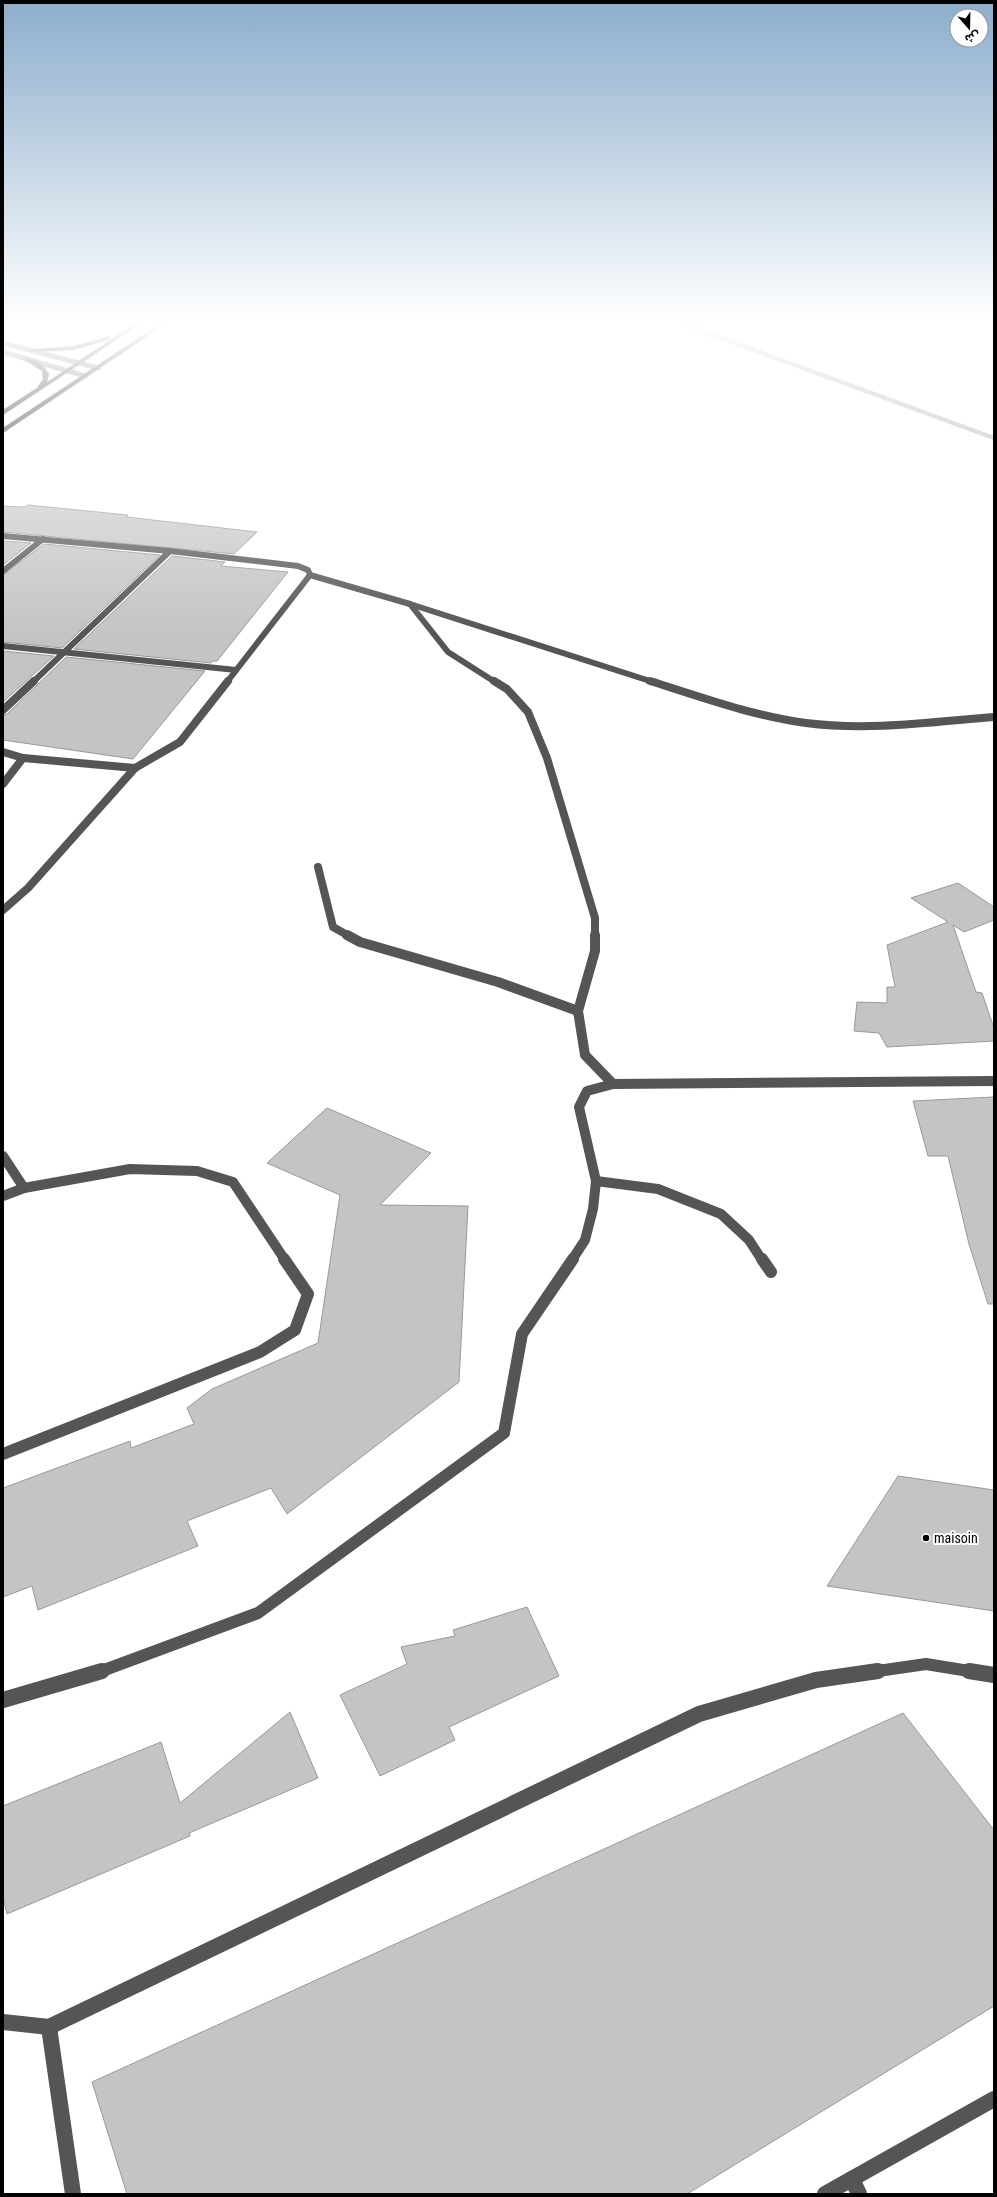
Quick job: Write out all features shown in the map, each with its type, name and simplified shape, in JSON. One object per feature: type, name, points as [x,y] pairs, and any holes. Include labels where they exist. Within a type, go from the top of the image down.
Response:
[{"type":"street","points":[[3,536],[170,551],[298,566],[308,570],[310,575],[410,604],[700,698],[739,710],[798,721],[860,727],[994,717]]},
{"type":"street","points":[[3,571],[43,539]]},
{"type":"street","points":[[3,710],[170,551]]},
{"type":"street","points":[[3,910],[28,888],[135,768],[180,742],[310,575]]},
{"type":"street","points":[[410,604],[448,652],[507,689],[528,712],[539,738],[547,758],[595,918],[596,951],[578,1011],[585,1055],[613,1084]]},
{"type":"street","points":[[3,646],[236,670]]},
{"type":"street","points":[[3,752],[23,758],[135,768]]},
{"type":"street","points":[[3,784],[23,758]]},
{"type":"street","points":[[318,868],[333,927],[360,942],[498,982],[578,1011]]},
{"type":"street","points":[[3,1700],[109,1669],[258,1613],[504,1433],[522,1334],[585,1240],[593,1209],[596,1181],[579,1107],[587,1091],[613,1084],[994,1081]]},
{"type":"street","points":[[3,1156],[24,1188]]},
{"type":"street","points":[[3,1196],[24,1188],[130,1169],[197,1171],[233,1182],[308,1294],[294,1330],[260,1352],[3,1454]]},
{"type":"street","points":[[596,1181],[658,1189],[721,1214],[749,1240],[771,1272]]},
{"type":"street","points":[[3,2022],[49,2027],[700,1714],[816,1680],[926,1664],[994,1675]]},
{"type":"street","points":[[49,2027],[73,2194]]},
{"type":"street","points":[[825,2194],[856,2187],[994,2099]]},
{"type":"building","points":[[28,505],[128,515],[127,517],[257,532],[234,554],[3,532],[3,506],[25,507]]},
{"type":"building","points":[[3,541],[31,543],[3,565]]},
{"type":"building","points":[[44,544],[160,555],[62,648],[3,642],[3,575]]},
{"type":"building","points":[[172,556],[225,562],[221,566],[288,572],[217,661],[213,661],[211,663],[74,649]]},
{"type":"building","points":[[3,651],[54,656],[3,702]]},
{"type":"building","points":[[66,657],[205,671],[133,759],[3,740],[3,715],[7,714]]},
{"type":"building","points":[[958,883],[994,907],[994,920],[964,932],[953,925],[976,992],[982,993],[994,1028],[994,1041],[887,1047],[879,1033],[854,1031],[857,1002],[887,1003],[887,987],[895,987],[887,945],[948,922],[911,898]]},
{"type":"building","points":[[994,1097],[994,1304],[988,1304],[969,1244],[948,1156],[928,1156],[913,1101]]},
{"type":"building","points":[[327,1108],[431,1153],[380,1205],[468,1206],[459,1382],[287,1514],[271,1488],[187,1521],[198,1546],[38,1610],[32,1586],[3,1597],[3,1488],[130,1441],[131,1448],[194,1424],[187,1408],[212,1389],[318,1343],[340,1195],[267,1163]]},
{"type":"building","name":"maisoin","points":[[898,1476],[994,1490],[994,1611],[827,1586]]},
{"type":"building","points":[[527,1607],[559,1676],[449,1727],[455,1740],[380,1776],[340,1695],[407,1664],[401,1647],[455,1636],[453,1630]]},
{"type":"building","points":[[290,1712],[318,1778],[189,1833],[190,1836],[7,1914],[3,1898],[3,1806],[161,1742],[180,1803]]},
{"type":"building","points":[[903,1713],[994,1830],[994,2006],[687,2194],[127,2194],[92,2082]]},
{"type":"waterway","points":[[965,428],[994,438]]},
{"type":"place","name":"maisoin","points":[[926,1538]]}]
